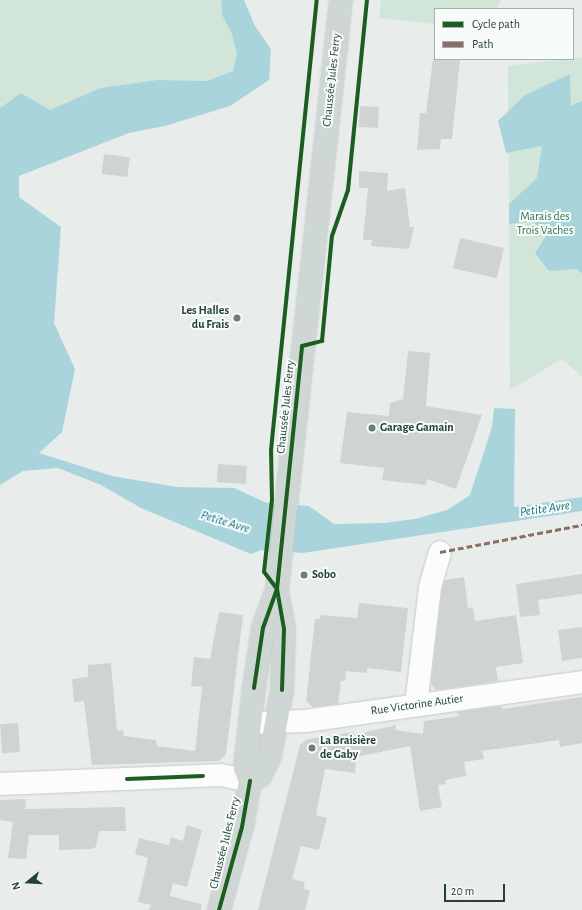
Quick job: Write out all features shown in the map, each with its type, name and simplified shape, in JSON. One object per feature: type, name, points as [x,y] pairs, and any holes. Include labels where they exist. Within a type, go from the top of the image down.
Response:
[{"type":"main road","name":"Chaussée Jules Ferry","points":[[250,781],[260,776],[270,756],[282,690],[284,629],[277,589],[280,553],[341,0]]},
{"type":"main road","name":"Chaussée Jules Ferry","points":[[220,910],[242,827],[250,781],[245,768],[252,723],[263,628],[277,589]]},
{"type":"street","points":[[416,706],[430,587],[440,552]]},
{"type":"street","name":"Rue Victorine Autier","points":[[252,723],[277,724],[582,682]]},
{"type":"street","points":[[0,784],[221,775],[250,781]]},
{"type":"green space","points":[[0,0],[221,0],[222,15],[231,32],[237,53],[233,71],[207,81],[157,80],[100,88],[50,110],[21,93],[0,108]]},
{"type":"green space","points":[[381,0],[501,0],[497,8],[434,8],[434,24],[379,18]]},
{"type":"green space","name":"Marais des Trois Vaches","points":[[582,57],[582,377],[562,359],[510,390],[508,66],[557,60],[574,60],[574,58]]},
{"type":"water","name":"Petite Avre","points":[[221,0],[244,0],[255,26],[271,49],[269,80],[230,106],[165,126],[129,133],[19,176],[19,197],[61,227],[54,323],[75,369],[62,432],[39,453],[112,476],[177,487],[234,488],[267,503],[309,506],[334,524],[384,523],[415,519],[447,510],[470,495],[492,427],[494,408],[515,409],[514,507],[582,497],[582,511],[303,553],[261,550],[251,554],[141,508],[101,485],[58,468],[23,471],[0,485],[0,108],[21,93],[50,110],[100,88],[157,80],[207,81],[233,71],[237,53],[231,32],[222,15]]},
{"type":"water","points":[[570,74],[571,106],[582,101],[582,273],[576,269],[549,271],[535,253],[546,236],[533,221],[509,224],[509,204],[537,178],[542,146],[506,153],[498,121],[525,95]]},
{"type":"building","points":[[433,59],[460,60],[452,139],[441,139],[440,149],[417,150],[420,113],[426,113]]},
{"type":"building","points":[[360,106],[379,107],[378,128],[359,127]]},
{"type":"building","points":[[104,154],[130,157],[127,177],[102,174]]},
{"type":"building","points":[[359,171],[388,173],[387,191],[405,188],[410,227],[414,227],[409,249],[371,246],[372,240],[363,240],[368,188],[359,188]]},
{"type":"building","points":[[460,238],[504,248],[497,278],[453,268]]},
{"type":"building","points":[[408,351],[430,353],[426,406],[482,415],[456,489],[427,479],[426,485],[382,480],[384,468],[340,463],[347,412],[389,416],[390,403],[403,399]]},
{"type":"building","points":[[218,464],[247,466],[246,484],[217,482]]},
{"type":"building","points":[[582,574],[582,594],[538,600],[540,615],[520,617],[516,584]]},
{"type":"building","points":[[464,577],[468,608],[473,607],[475,621],[516,615],[523,663],[496,667],[498,681],[436,690],[431,684],[442,589],[445,580]]},
{"type":"building","points":[[359,603],[408,608],[401,672],[367,668],[367,673],[346,671],[345,681],[341,681],[338,704],[313,707],[306,701],[315,619],[320,619],[320,615],[357,618]]},
{"type":"building","points":[[219,612],[243,615],[226,754],[219,761],[92,765],[84,701],[74,702],[72,679],[88,677],[88,665],[111,663],[117,731],[123,730],[124,736],[156,740],[157,746],[195,751],[202,687],[191,686],[194,657],[210,659]]},
{"type":"building","points":[[582,627],[582,658],[562,661],[558,630]]},
{"type":"building","points":[[582,697],[582,743],[560,747],[559,740],[482,751],[484,759],[464,762],[466,776],[445,780],[446,784],[438,785],[442,807],[420,811],[410,746],[356,757],[355,773],[325,769],[316,815],[327,818],[319,850],[301,846],[292,879],[305,882],[303,889],[310,890],[305,910],[258,910],[300,745],[308,739],[354,732],[354,735],[396,725],[395,730],[423,734],[424,721],[460,716],[456,712],[502,706],[502,709]]},
{"type":"building","points":[[18,723],[20,752],[2,753],[0,724]]},
{"type":"building","points":[[26,799],[25,809],[125,807],[126,831],[99,831],[96,847],[91,849],[59,850],[59,835],[29,835],[26,859],[8,858],[13,822],[0,820],[0,800]]},
{"type":"building","points":[[187,825],[202,830],[187,887],[173,883],[170,896],[201,904],[201,910],[149,910],[151,905],[138,902],[148,858],[135,854],[139,838],[169,845],[171,837],[183,841]]},
{"type":"marked path","points":[[440,552],[582,525]]},
{"type":"cycle path","points":[[282,690],[284,629],[277,589],[264,572],[272,500],[271,450],[317,0]]},
{"type":"cycle path","points":[[254,688],[263,628],[277,589],[302,346],[322,341],[332,236],[348,190],[367,0]]},
{"type":"cycle path","points":[[127,779],[203,776]]},
{"type":"cycle path","points":[[219,910],[242,827],[250,781]]},
{"type":"place","name":"Les Halles du Frais","points":[[237,318]]},
{"type":"place","name":"Garage Gamain","points":[[372,428]]},
{"type":"place","name":"Sobo","points":[[304,575]]},
{"type":"place","name":"La Braisière de Gaby","points":[[312,748]]}]
